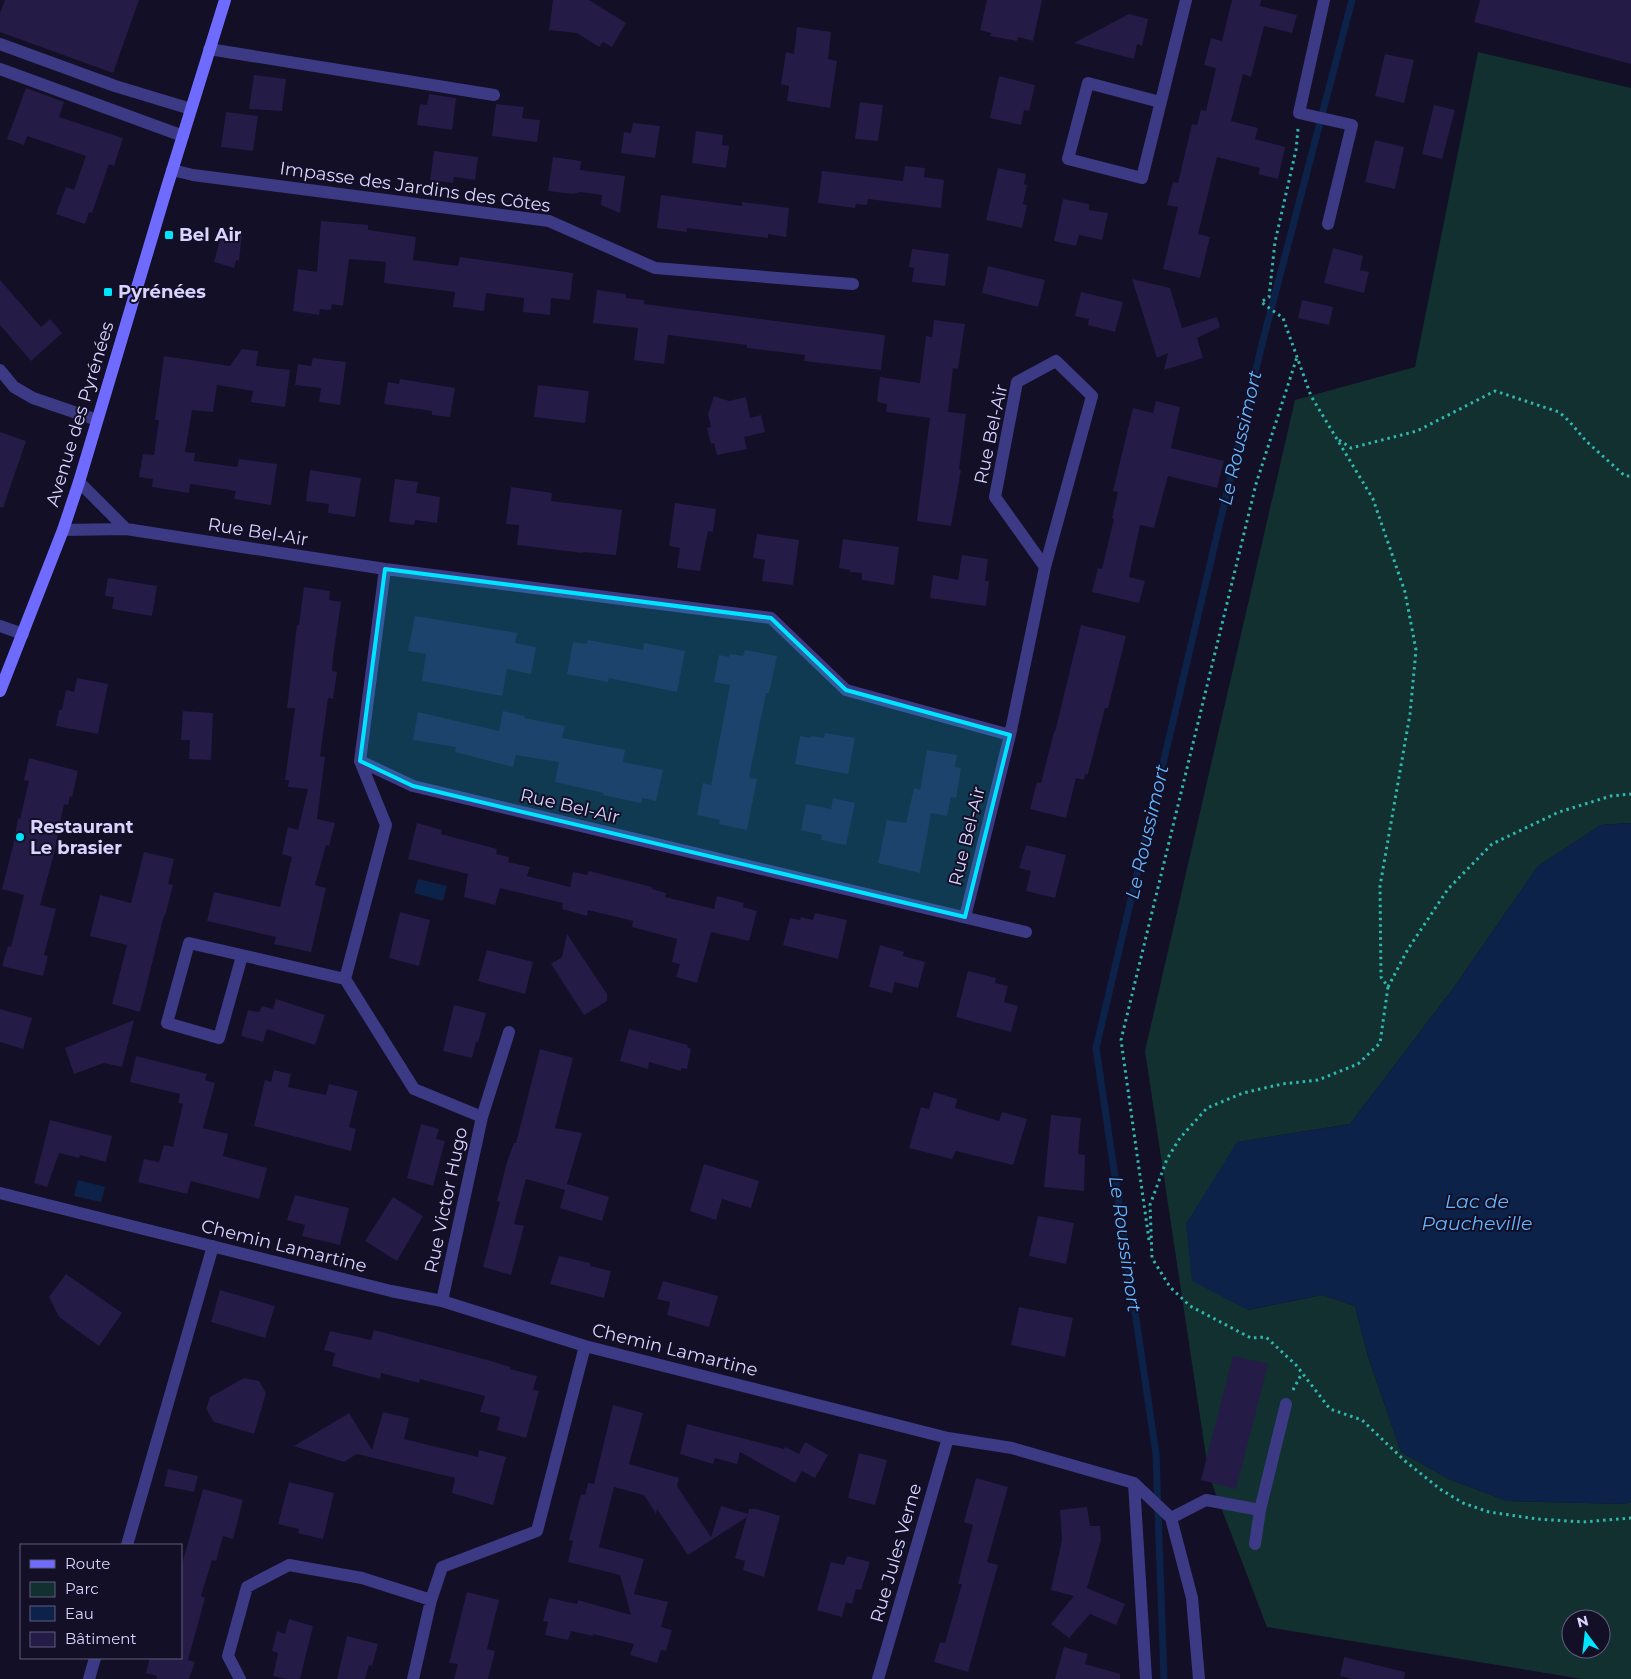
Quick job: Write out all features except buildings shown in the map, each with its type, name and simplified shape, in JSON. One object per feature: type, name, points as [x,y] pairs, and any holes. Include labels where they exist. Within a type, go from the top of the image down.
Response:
[{"type":"main road","name":"Avenue des Pyrénées","points":[[0,691],[63,530],[79,482],[225,0]]},
{"type":"street","points":[[1160,102],[1088,84],[1068,159],[1142,178],[1186,0]]},
{"type":"street","points":[[1324,0],[1299,113],[1352,125],[1328,224]]},
{"type":"street","points":[[0,44],[115,86],[191,109]]},
{"type":"street","points":[[209,49],[494,95]]},
{"type":"street","points":[[0,69],[183,136]]},
{"type":"street","name":"Impasse des Jardins des Côtes","points":[[172,170],[193,175],[549,221],[655,268],[854,284]]},
{"type":"street","name":"Rue Bel-Air","points":[[965,917],[1010,734],[1046,567],[1092,396],[1056,361],[1016,382],[995,497],[1046,567]]},
{"type":"street","points":[[0,370],[14,387],[33,398],[97,420]]},
{"type":"street","points":[[79,482],[126,529]]},
{"type":"street","name":"Rue Bel-Air","points":[[63,530],[126,529],[385,569],[771,618],[846,690],[1010,734]]},
{"type":"street","points":[[242,956],[220,1038],[167,1023],[189,943],[345,979],[386,825],[360,761],[385,569]]},
{"type":"street","points":[[0,626],[23,634]]},
{"type":"street","name":"Rue Bel-Air","points":[[360,761],[412,786],[1026,932]]},
{"type":"street","name":"Rue Victor Hugo","points":[[345,979],[414,1089],[482,1117],[442,1301]]},
{"type":"street","points":[[482,1117],[509,1032]]},
{"type":"street","name":"Chemin Lamartine","points":[[0,1192],[391,1291],[442,1301],[585,1346],[948,1438],[1012,1448],[1134,1482],[1171,1518]]},
{"type":"street","points":[[127,1544],[213,1246]]},
{"type":"street","points":[[413,1679],[431,1600],[442,1567],[537,1531],[585,1346]]},
{"type":"street","points":[[1255,1544],[1260,1510],[1286,1404]]},
{"type":"street","name":"Rue Jules Verne","points":[[878,1679],[948,1438]]},
{"type":"street","points":[[1134,1482],[1146,1679]]},
{"type":"street","points":[[1200,1679],[1192,1598],[1171,1518],[1206,1500],[1260,1510]]},
{"type":"street","points":[[240,1679],[228,1656],[247,1587],[289,1565],[362,1578],[431,1600]]},
{"type":"street","points":[[89,1679],[95,1659]]},
{"type":"path","points":[[1299,113],[1296,150],[1275,242],[1269,298],[1261,302],[1283,318],[1311,396],[1373,499],[1406,592],[1416,650],[1410,714],[1380,886],[1381,977],[1388,987]]},
{"type":"path","points":[[1297,357],[1256,484],[1121,1040],[1152,1258],[1170,1288],[1190,1306],[1251,1338],[1266,1338],[1296,1365],[1330,1409],[1362,1420],[1405,1461],[1440,1489],[1463,1502],[1489,1512],[1537,1519],[1583,1522],[1631,1518]]},
{"type":"path","points":[[1337,438],[1351,448],[1417,431],[1495,392],[1559,412],[1586,441],[1626,476],[1631,476]]},
{"type":"path","points":[[1152,1258],[1150,1206],[1167,1159],[1180,1138],[1206,1108],[1243,1093],[1282,1084],[1318,1080],[1358,1064],[1380,1043],[1388,987],[1408,949],[1448,889],[1492,844],[1559,812],[1611,796],[1630,793]]},
{"type":"highlighted area","points":[[385,569],[771,618],[846,690],[1010,735],[965,917],[413,786],[360,761]]},
{"type":"green space","points":[[1478,52],[1631,88],[1631,823],[1601,825],[1538,866],[1455,986],[1350,1124],[1238,1142],[1248,1310],[1322,1295],[1355,1306],[1368,1356],[1401,1452],[1449,1479],[1507,1501],[1624,1504],[1631,1502],[1631,1679],[1582,1679],[1267,1627],[1209,1476],[1145,1051],[1295,400],[1415,367]]},
{"type":"water","name":"Lac de Paucheville","points":[[1631,823],[1631,1502],[1624,1504],[1507,1501],[1449,1479],[1401,1452],[1368,1356],[1355,1306],[1322,1295],[1248,1310],[1192,1281],[1186,1224],[1237,1142],[1350,1124],[1455,986],[1538,866],[1601,825]]},
{"type":"water","points":[[418,879],[447,886],[443,901],[414,893]]},
{"type":"water","points":[[78,1180],[105,1187],[101,1202],[74,1196]]},
{"type":"waterway","name":"Le Roussimort","points":[[1164,1679],[1156,1454],[1096,1048],[1262,344],[1352,0]]},
{"type":"place","name":"Bel Air","points":[[169,235]]},
{"type":"place","name":"Pyrénées","points":[[108,292]]},
{"type":"place","name":"Restaurant Le brasier","points":[[20,837]]}]
